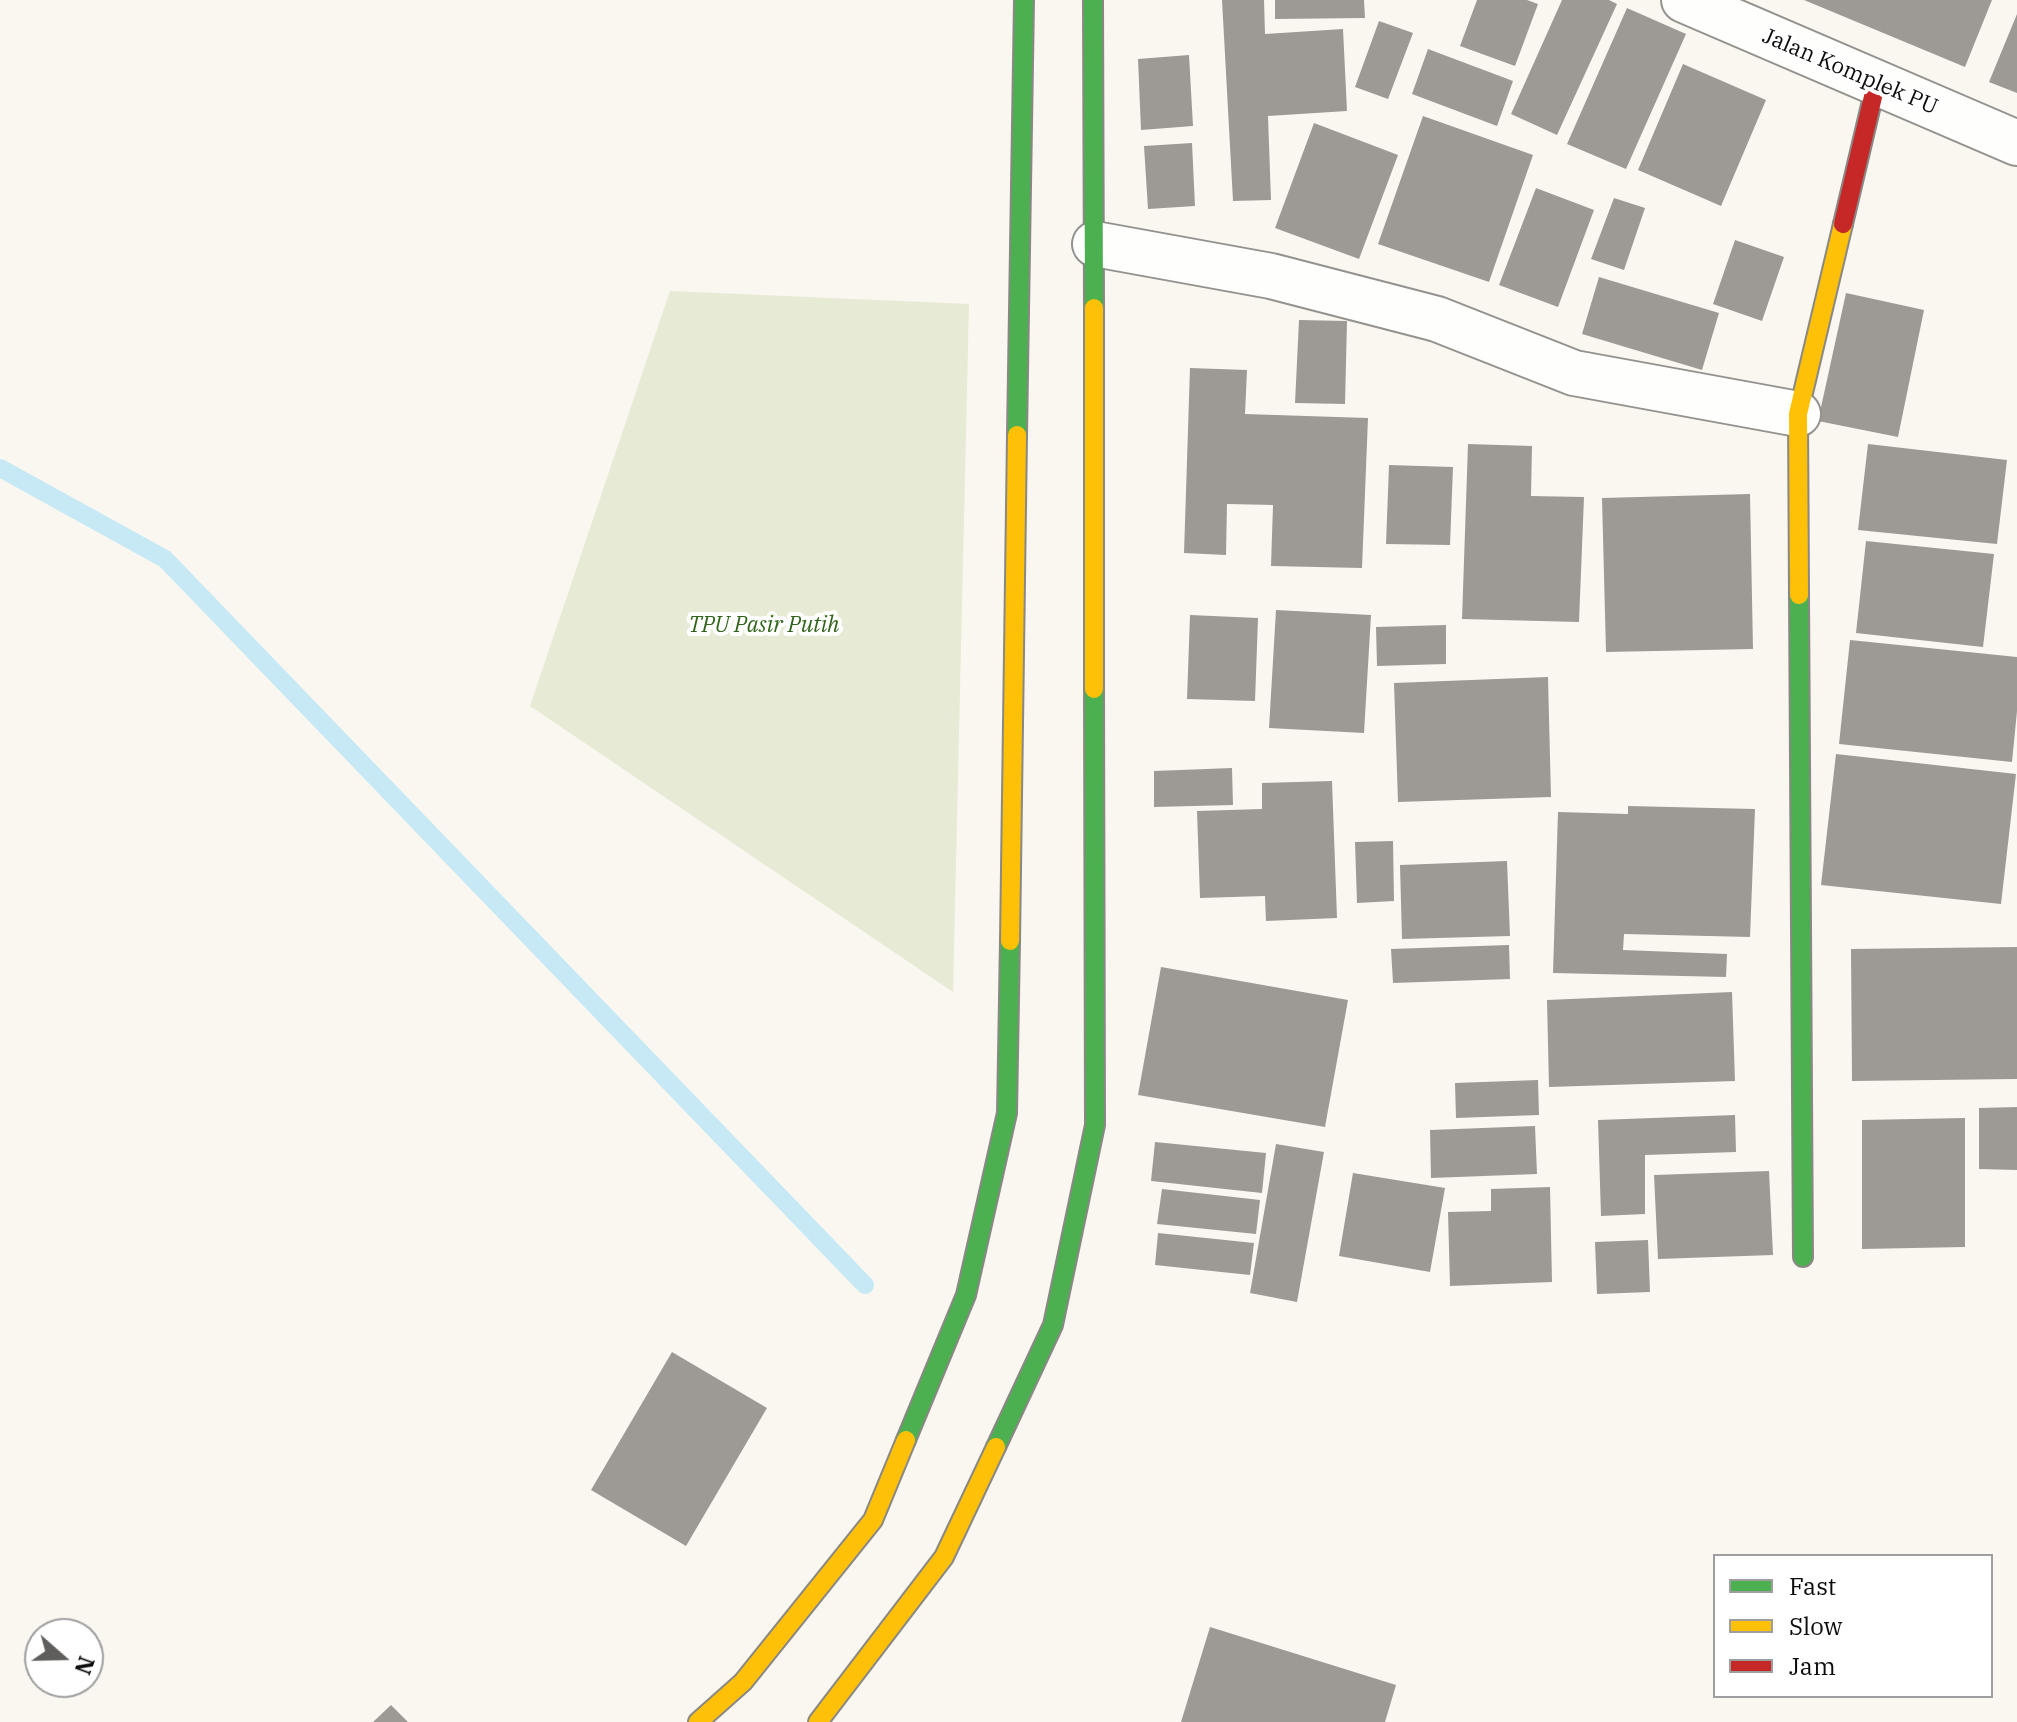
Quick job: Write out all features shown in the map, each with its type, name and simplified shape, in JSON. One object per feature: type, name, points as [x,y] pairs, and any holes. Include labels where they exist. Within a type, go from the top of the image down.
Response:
[{"type":"main road","points":[[698,1722],[743,1682],[873,1520],[966,1295],[1007,1113],[1024,0]]},
{"type":"main road","points":[[818,1722],[944,1557],[1053,1325],[1095,1125],[1093,0]]},
{"type":"main road","points":[[1803,1257],[1798,414],[1876,84]]},
{"type":"street","name":"Jalan Komplek PU","points":[[1684,0],[2017,143]]},
{"type":"street","points":[[1095,244],[1271,276],[1437,319],[1574,373],[1798,414]]},
{"type":"green space","name":"TPU Pasir Putih","points":[[670,291],[969,304],[953,992],[530,706]]},
{"type":"building","points":[[1222,0],[1264,0],[1265,34],[1343,29],[1347,111],[1268,116],[1271,200],[1233,201]]},
{"type":"building","points":[[1275,0],[1364,0],[1365,18],[1275,19]]},
{"type":"building","points":[[1477,0],[1527,0],[1538,4],[1515,66],[1460,46]]},
{"type":"building","points":[[1562,0],[1609,0],[1617,4],[1557,135],[1511,114]]},
{"type":"building","points":[[1804,0],[1992,0],[1965,67]]},
{"type":"building","points":[[1627,8],[1686,34],[1626,169],[1567,144]]},
{"type":"building","points":[[2017,14],[2017,93],[1989,82]]},
{"type":"building","points":[[1379,21],[1413,33],[1388,99],[1355,87]]},
{"type":"building","points":[[1428,49],[1513,81],[1497,126],[1412,94]]},
{"type":"building","points":[[1189,55],[1193,126],[1141,130],[1138,59]]},
{"type":"building","points":[[1683,64],[1766,100],[1721,206],[1638,170]]},
{"type":"building","points":[[1423,116],[1533,155],[1489,282],[1378,244]]},
{"type":"building","points":[[1314,123],[1398,155],[1359,259],[1275,228]]},
{"type":"building","points":[[1192,143],[1195,206],[1148,209],[1144,146]]},
{"type":"building","points":[[1536,188],[1594,210],[1558,307],[1499,285]]},
{"type":"building","points":[[1614,198],[1645,208],[1624,270],[1591,259]]},
{"type":"building","points":[[1735,240],[1784,257],[1762,321],[1713,304]]},
{"type":"building","points":[[1599,277],[1719,313],[1702,370],[1582,334]]},
{"type":"building","points":[[1846,293],[1924,310],[1898,437],[1818,421]]},
{"type":"building","points":[[1299,320],[1347,321],[1345,404],[1295,403]]},
{"type":"building","points":[[1190,368],[1247,370],[1245,414],[1368,418],[1362,568],[1271,566],[1273,505],[1227,504],[1226,555],[1184,553]]},
{"type":"building","points":[[1468,444],[1532,446],[1531,496],[1584,497],[1579,622],[1462,619]]},
{"type":"building","points":[[1868,444],[2007,460],[1997,544],[1858,530]]},
{"type":"building","points":[[1389,465],[1453,467],[1450,545],[1386,544]]},
{"type":"building","points":[[1750,494],[1753,649],[1606,652],[1602,498]]},
{"type":"building","points":[[1866,541],[1994,554],[1983,647],[1856,633]]},
{"type":"building","points":[[1276,610],[1371,615],[1364,733],[1269,728]]},
{"type":"building","points":[[1190,615],[1258,618],[1255,701],[1187,699]]},
{"type":"building","points":[[1446,625],[1446,664],[1377,666],[1376,627]]},
{"type":"building","points":[[1850,640],[2017,657],[2017,711],[2012,762],[1839,744]]},
{"type":"building","points":[[1548,677],[1551,797],[1398,802],[1394,683]]},
{"type":"building","points":[[1836,754],[2016,774],[2001,904],[1821,885]]},
{"type":"building","points":[[1232,768],[1233,805],[1154,807],[1154,771]]},
{"type":"building","points":[[1332,781],[1337,918],[1266,921],[1265,896],[1200,898],[1197,811],[1262,809],[1262,783]]},
{"type":"building","points":[[1628,806],[1755,809],[1750,937],[1624,934],[1623,950],[1727,954],[1726,977],[1553,973],[1558,812],[1628,814]]},
{"type":"building","points":[[1393,841],[1394,901],[1357,903],[1355,842]]},
{"type":"building","points":[[1507,861],[1510,936],[1402,939],[1400,865]]},
{"type":"building","points":[[1509,945],[1510,979],[1393,983],[1391,949]]},
{"type":"building","points":[[2017,947],[2017,1079],[1852,1081],[1851,949]]},
{"type":"building","points":[[1161,967],[1348,1000],[1325,1127],[1138,1095]]},
{"type":"building","points":[[1732,992],[1735,1081],[1549,1087],[1547,1000]]},
{"type":"building","points":[[1538,1080],[1539,1115],[1456,1118],[1455,1083]]},
{"type":"building","points":[[2017,1107],[2017,1170],[1979,1169],[1979,1108]]},
{"type":"building","points":[[1735,1115],[1736,1152],[1645,1155],[1645,1214],[1601,1216],[1598,1120]]},
{"type":"building","points":[[1965,1118],[1965,1247],[1862,1249],[1862,1120]]},
{"type":"building","points":[[1535,1126],[1537,1174],[1431,1178],[1430,1130]]},
{"type":"building","points":[[1155,1142],[1266,1153],[1262,1193],[1151,1181]]},
{"type":"building","points":[[1276,1144],[1324,1152],[1297,1302],[1250,1293]]},
{"type":"building","points":[[1769,1171],[1773,1255],[1658,1259],[1654,1175]]},
{"type":"building","points":[[1353,1173],[1445,1188],[1430,1272],[1339,1256]]},
{"type":"building","points":[[1550,1187],[1552,1282],[1450,1286],[1448,1212],[1491,1211],[1491,1189]]},
{"type":"building","points":[[1162,1189],[1260,1200],[1256,1234],[1157,1224]]},
{"type":"building","points":[[1158,1233],[1254,1243],[1250,1275],[1155,1265]]},
{"type":"building","points":[[1648,1240],[1650,1292],[1597,1294],[1595,1242]]},
{"type":"building","points":[[672,1352],[767,1408],[686,1546],[591,1490]]},
{"type":"building","points":[[1210,1627],[1396,1685],[1385,1722],[1181,1722]]},
{"type":"building","points":[[391,1705],[408,1722],[373,1722]]},
{"type":"waterway","points":[[0,468],[165,559],[865,1285]]},
{"type":"traffic: fast","points":[[1017,435],[1024,0]]},
{"type":"traffic: fast","points":[[1093,0],[1094,308]]},
{"type":"traffic: fast","points":[[1799,595],[1803,1257]]},
{"type":"traffic: fast","points":[[996,1447],[1053,1325],[1095,1125],[1094,689]]},
{"type":"traffic: fast","points":[[906,1440],[966,1295],[1007,1113],[1010,941]]},
{"type":"traffic: slow","points":[[1799,595],[1798,414],[1843,224]]},
{"type":"traffic: slow","points":[[1094,308],[1094,689]]},
{"type":"traffic: slow","points":[[1010,941],[1017,435]]},
{"type":"traffic: slow","points":[[698,1722],[743,1682],[873,1520],[906,1440]]},
{"type":"traffic: slow","points":[[818,1722],[944,1557],[996,1447]]},
{"type":"traffic: jam","points":[[1843,224],[1876,84]]}]
